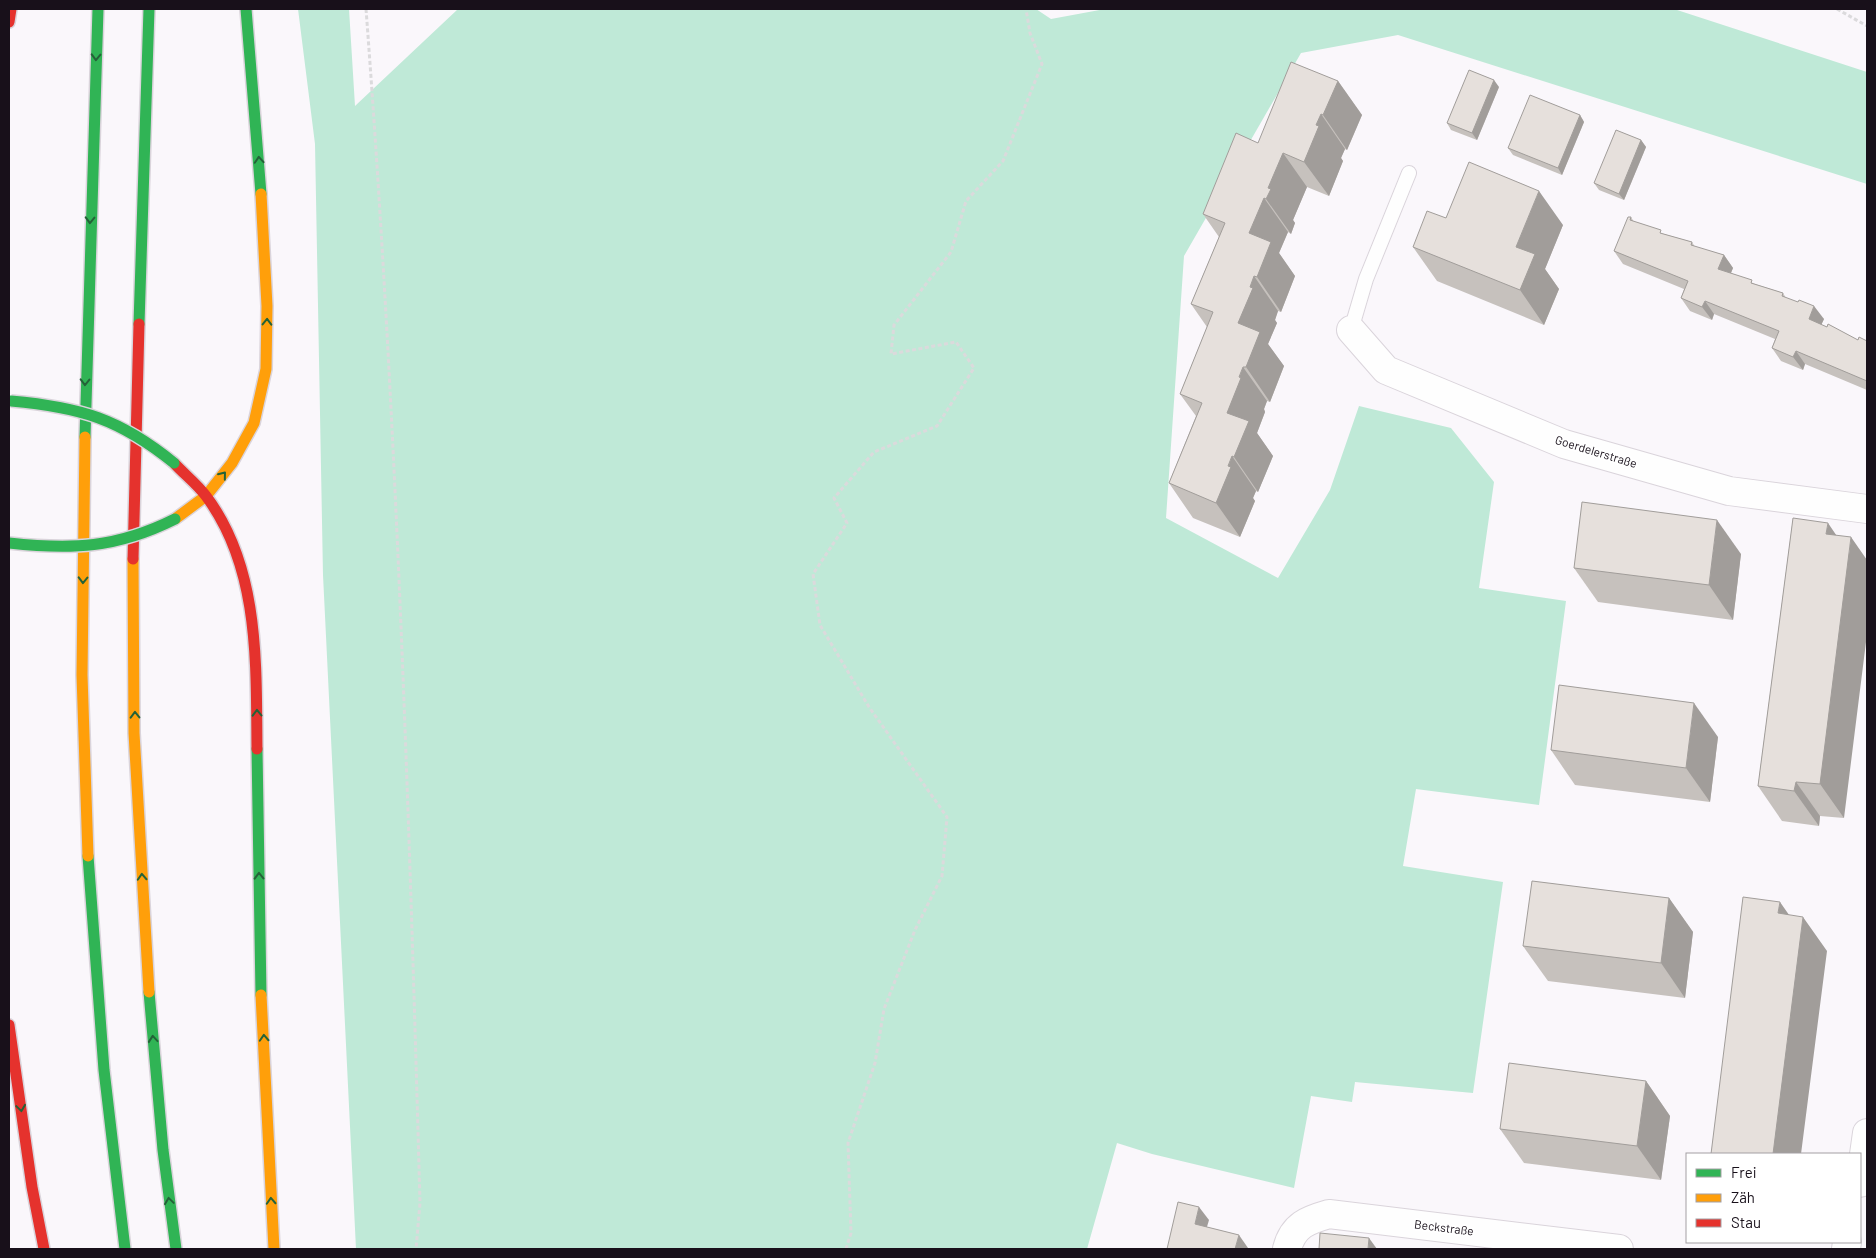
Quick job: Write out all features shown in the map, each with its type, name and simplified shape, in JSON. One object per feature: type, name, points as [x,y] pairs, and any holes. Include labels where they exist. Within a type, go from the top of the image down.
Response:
[{"type":"highway","points":[[9,22],[11,9]]},
{"type":"highway","points":[[98,9],[86,362],[82,614],[84,772],[96,977],[115,1174],[125,1249]]},
{"type":"highway","points":[[149,9],[136,370],[132,616],[137,785],[147,976],[165,1168],[176,1249]]},
{"type":"highway","points":[[9,543],[41,547],[89,547],[134,538],[175,520],[206,496],[232,463],[254,422],[266,369],[268,306],[263,217],[246,9]]},
{"type":"highway","points":[[10,401],[55,404],[97,416],[140,436],[174,463],[206,496],[232,542],[249,594],[256,658],[262,987],[274,1249]]},
{"type":"highway","points":[[9,1025],[32,1187],[44,1249]]},
{"type":"street","name":"Goerdelerstraße","points":[[1351,330],[1386,370],[1564,444],[1730,491],[1867,509]]},
{"type":"street","points":[[1863,1177],[1867,1134]]},
{"type":"street","name":"Beckstraße","points":[[1287,1249],[1289,1241],[1304,1222],[1329,1214],[1619,1249]]},
{"type":"lane","points":[[1351,330],[1366,279],[1410,172]]},
{"type":"path","points":[[366,9],[397,505],[420,1203],[416,1249]]},
{"type":"path","points":[[846,1249],[851,1233],[848,1144],[875,1063],[884,1010],[915,930],[942,876],[947,817],[870,707],[820,625],[813,574],[847,523],[834,498],[874,452],[937,426],[974,368],[956,342],[891,354],[894,325],[951,252],[966,201],[1003,162],[1042,64],[1030,33],[1026,9]]},
{"type":"path","points":[[1837,9],[1867,26]]},
{"type":"green space","points":[[298,9],[349,9],[355,106],[458,9],[1036,9],[1051,19],[1105,9],[1674,9],[1867,72],[1867,184],[1398,35],[1301,53],[1184,256],[1166,518],[1278,578],[1330,490],[1359,406],[1451,428],[1494,482],[1479,588],[1566,601],[1539,805],[1416,789],[1403,866],[1503,882],[1473,1093],[1355,1082],[1352,1102],[1311,1096],[1294,1188],[1152,1154],[1117,1143],[1087,1249],[356,1249],[323,575],[315,144]]},
{"type":"building","points":[[1291,62],[1338,81],[1323,115],[1321,114],[1316,125],[1319,126],[1304,162],[1283,153],[1268,188],[1271,189],[1266,199],[1264,198],[1249,233],[1271,242],[1257,277],[1254,276],[1250,287],[1253,288],[1238,323],[1260,332],[1246,367],[1243,367],[1239,377],[1241,378],[1227,413],[1249,421],[1234,457],[1232,456],[1228,466],[1231,467],[1216,503],[1169,483],[1202,403],[1180,394],[1213,312],[1191,304],[1225,223],[1203,214],[1236,133],[1258,143]]},
{"type":"building","points":[[1469,70],[1494,80],[1472,133],[1447,123]]},
{"type":"building","points":[[1530,95],[1580,115],[1558,168],[1508,148]]},
{"type":"building","points":[[1616,130],[1641,140],[1619,194],[1594,183]]},
{"type":"building","points":[[1469,162],[1539,191],[1516,247],[1535,254],[1520,290],[1413,247],[1427,211],[1446,218]]},
{"type":"building","points":[[1628,217],[1631,217],[1630,220],[1661,230],[1660,233],[1692,242],[1691,245],[1724,255],[1718,269],[1752,280],[1751,283],[1783,293],[1782,296],[1814,306],[1809,319],[1827,327],[1828,324],[1858,340],[1859,337],[1867,341],[1867,381],[1796,351],[1793,357],[1772,348],[1779,331],[1705,301],[1702,307],[1681,298],[1688,281],[1614,251]]},
{"type":"building","points":[[1582,502],[1717,520],[1709,585],[1574,568]]},
{"type":"building","points":[[1793,518],[1828,523],[1826,534],[1851,537],[1820,784],[1796,782],[1794,791],[1758,786]]},
{"type":"building","points":[[1559,685],[1694,703],[1686,768],[1551,750]]},
{"type":"building","points":[[1532,881],[1669,898],[1661,963],[1523,946]]},
{"type":"building","points":[[1743,897],[1780,902],[1778,913],[1803,917],[1773,1153],[1711,1153]]},
{"type":"building","points":[[1509,1063],[1646,1081],[1637,1146],[1500,1129]]},
{"type":"building","points":[[1178,1202],[1199,1207],[1195,1224],[1239,1235],[1235,1249],[1167,1249]]},
{"type":"building","points":[[1320,1233],[1369,1238],[1368,1249],[1319,1249]]},
{"type":"traffic: fast","points":[[85,437],[98,9]]},
{"type":"traffic: fast","points":[[139,324],[149,9]]},
{"type":"traffic: fast","points":[[246,9],[261,194]]},
{"type":"traffic: fast","points":[[11,401],[58,407],[98,418],[135,436],[174,463]]},
{"type":"traffic: fast","points":[[9,543],[53,546],[94,544],[133,536],[175,519]]},
{"type":"traffic: fast","points":[[257,749],[261,995]]},
{"type":"traffic: fast","points":[[88,856],[104,1070],[125,1249]]},
{"type":"traffic: fast","points":[[149,992],[163,1150],[176,1249]]},
{"type":"traffic: slow","points":[[175,519],[206,496],[232,463],[254,423],[266,369],[267,306],[261,194]]},
{"type":"traffic: slow","points":[[85,437],[82,675],[88,856]]},
{"type":"traffic: slow","points":[[133,559],[134,733],[149,992]]},
{"type":"traffic: slow","points":[[261,995],[274,1249]]},
{"type":"traffic: jam","points":[[9,22],[11,9]]},
{"type":"traffic: jam","points":[[133,559],[139,324]]},
{"type":"traffic: jam","points":[[174,463],[199,487],[224,524],[237,554],[246,585],[255,651],[257,749]]},
{"type":"traffic: jam","points":[[9,1025],[32,1187],[44,1249]]}]
